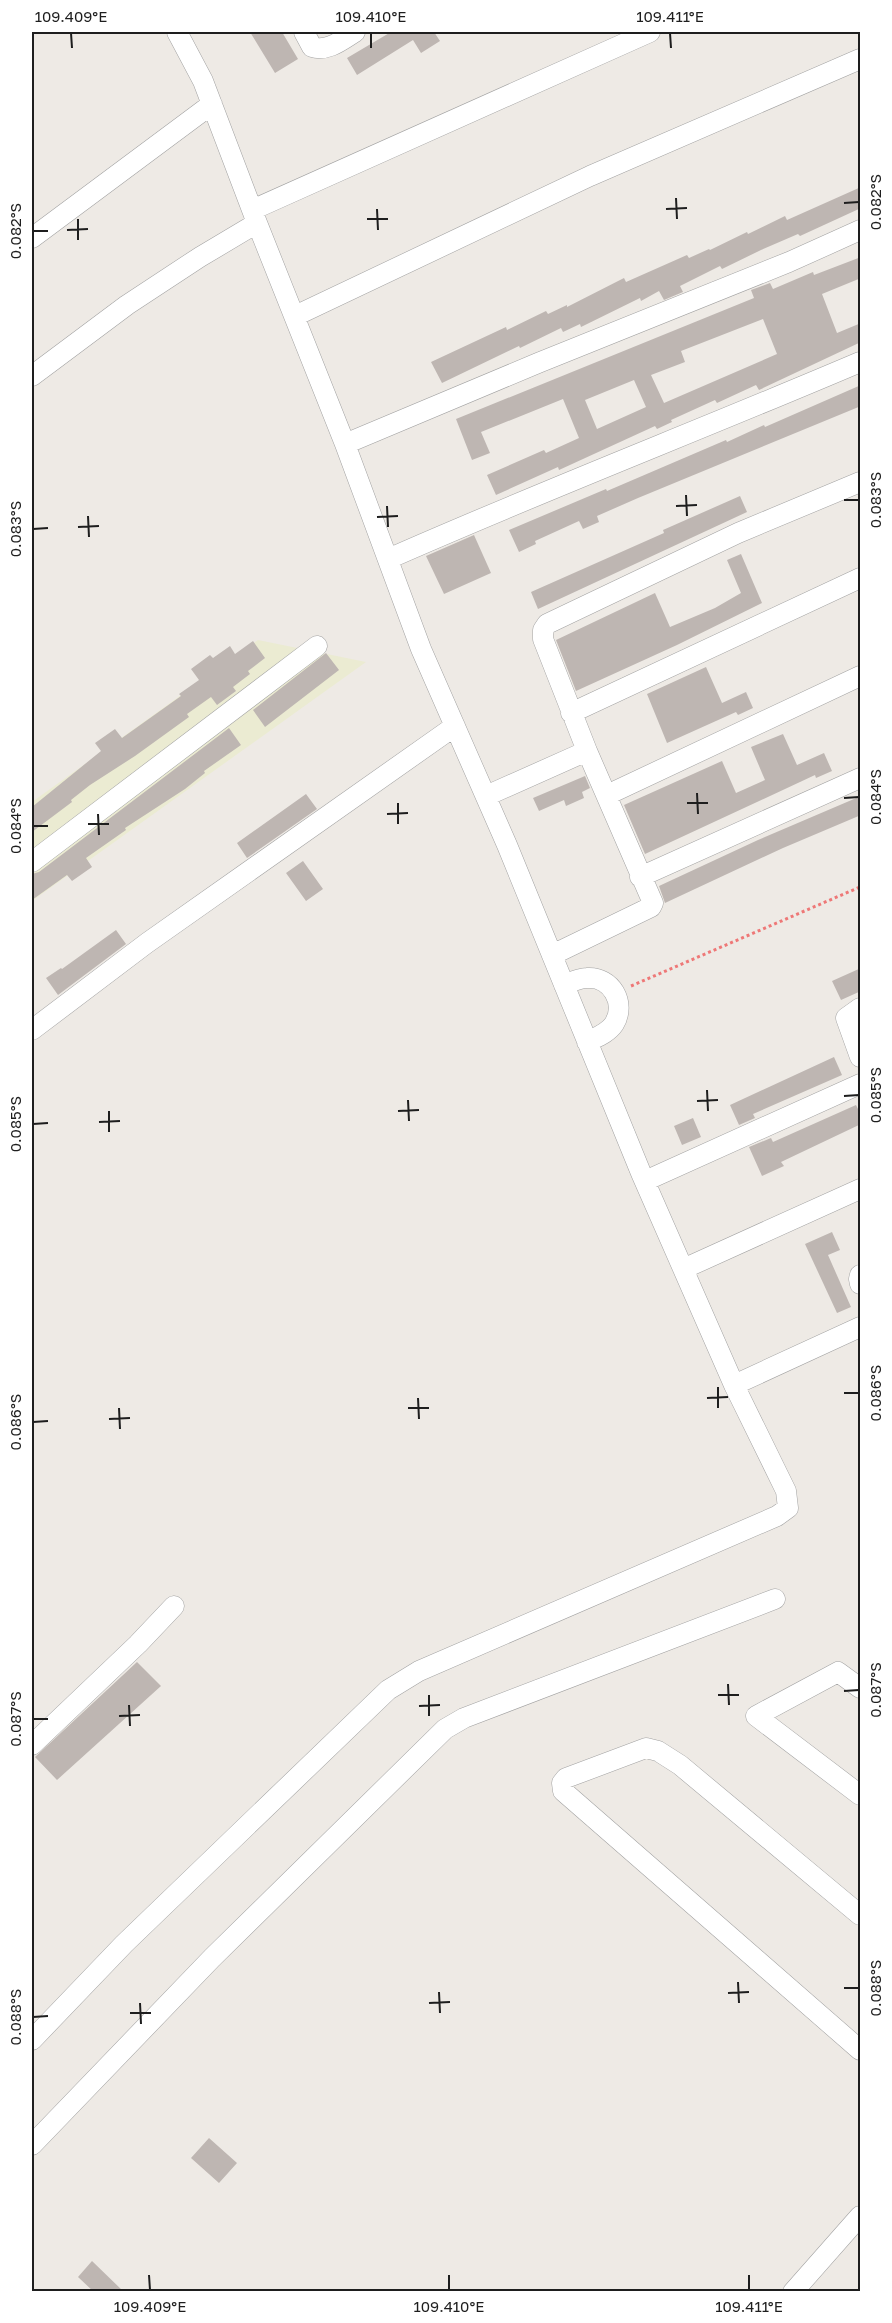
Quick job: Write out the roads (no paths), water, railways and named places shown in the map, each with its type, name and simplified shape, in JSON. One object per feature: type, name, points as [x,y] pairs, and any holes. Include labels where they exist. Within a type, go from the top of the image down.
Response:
[{"type":"street","points":[[32,2040],[124,1944],[388,1690],[419,1671],[785,1511],[788,1502],[786,1491],[734,1385],[645,1181],[486,796],[421,649],[345,444],[254,217],[203,81],[179,32]]},
{"type":"street","points":[[304,32],[312,47],[320,49],[332,46],[355,32]]},
{"type":"street","points":[[32,376],[127,304],[254,217],[650,32]]},
{"type":"street","points":[[295,316],[590,176],[861,59]]},
{"type":"street","points":[[32,238],[212,104]]},
{"type":"street","points":[[345,444],[789,262],[861,230]]},
{"type":"street","points":[[387,559],[861,362]]},
{"type":"street","points":[[552,955],[651,907],[653,903],[571,713],[543,639],[543,630],[547,624],[738,533],[861,482]]},
{"type":"street","points":[[571,713],[861,578]]},
{"type":"street","points":[[32,862],[317,646]]},
{"type":"street","points":[[607,795],[861,676]]},
{"type":"street","points":[[32,1030],[156,936],[455,726]]},
{"type":"street","points":[[486,796],[588,751]]},
{"type":"street","points":[[640,877],[861,778]]},
{"type":"street","points":[[564,985],[585,978],[594,978],[609,986],[615,993],[619,1009],[613,1025],[608,1032],[587,1042]]},
{"type":"street","points":[[861,1008],[846,1018],[861,1057]]},
{"type":"street","points":[[645,1181],[861,1084]]},
{"type":"street","points":[[683,1269],[861,1189]]},
{"type":"street","points":[[861,1275],[858,1279],[861,1284]]},
{"type":"street","points":[[734,1385],[861,1327]]},
{"type":"street","points":[[32,2145],[212,1958],[446,1730],[464,1718],[775,1599]]},
{"type":"street","points":[[32,1745],[138,1644],[174,1606]]},
{"type":"street","points":[[861,1688],[838,1672],[756,1716],[861,1796]]},
{"type":"street","points":[[861,1915],[680,1765],[658,1751],[641,1749],[566,1778],[562,1783],[563,1791],[861,2050]]},
{"type":"street","points":[[793,2292],[861,2216]]}]
